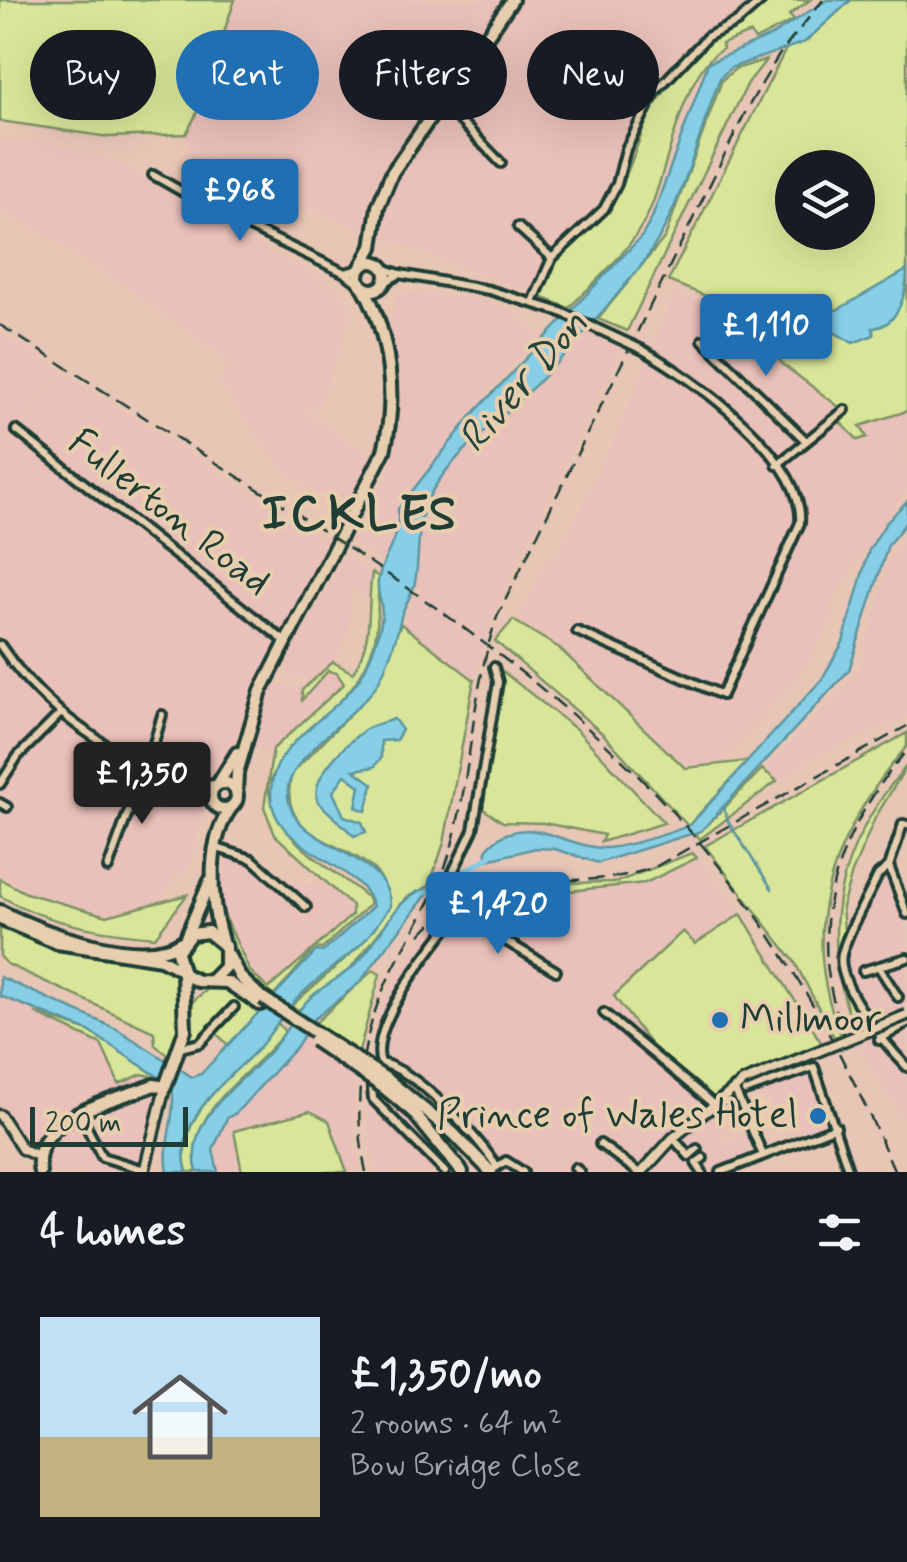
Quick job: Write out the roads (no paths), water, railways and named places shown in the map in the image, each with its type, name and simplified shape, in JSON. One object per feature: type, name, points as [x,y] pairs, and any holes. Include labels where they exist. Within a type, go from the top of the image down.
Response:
[{"type":"main road","points":[[491,30],[512,0]]},
{"type":"main road","points":[[220,830],[212,802],[218,784],[227,776],[261,691],[384,451],[391,400],[376,310],[362,286],[361,267],[372,247],[378,206],[389,178],[427,120]]},
{"type":"main road","points":[[372,247],[383,267],[376,310]]},
{"type":"main road","points":[[361,267],[371,262],[383,267]]},
{"type":"main road","points":[[362,286],[382,285]]},
{"type":"main road","points":[[248,730],[235,798],[220,830],[213,905],[225,946],[240,977],[262,1001]]},
{"type":"main road","points":[[218,784],[229,784],[235,798]]},
{"type":"main road","points":[[212,802],[224,809],[235,798]]},
{"type":"main road","points":[[40,1172],[38,1156],[48,1136],[80,1114],[154,1085],[165,1086],[180,1048],[188,1005],[177,952],[214,870]]},
{"type":"main road","points":[[0,911],[42,930],[101,945],[162,950],[208,932],[225,946]]},
{"type":"main road","points":[[0,919],[57,943],[161,959],[208,980],[228,982],[386,1083],[493,1170]]},
{"type":"main road","points":[[188,1005],[208,980],[225,967],[225,946]]},
{"type":"main road","points":[[386,1083],[465,1172]]},
{"type":"main road","points":[[465,1172],[459,1156],[467,1147]]},
{"type":"street","points":[[534,300],[552,258],[604,210],[644,109],[667,77],[706,38],[737,22],[762,0]]},
{"type":"street","points":[[459,120],[501,163]]},
{"type":"street","points":[[153,175],[216,211],[345,273],[362,286]]},
{"type":"street","points":[[518,227],[552,258]]},
{"type":"street","points":[[345,273],[361,267]]},
{"type":"street","points":[[383,267],[400,274],[534,300],[643,350],[726,406],[797,492],[800,523],[722,695],[577,632]]},
{"type":"street","points":[[382,285],[400,274]]},
{"type":"street","points":[[703,340],[806,441]]},
{"type":"street","points":[[777,465],[844,410]]},
{"type":"street","name":"Fullerton Road","points":[[16,430],[286,642]]},
{"type":"street","points":[[0,644],[27,682],[59,714],[137,764],[142,774],[108,868]]},
{"type":"street","points":[[445,1172],[373,1099],[372,1076],[381,1063],[378,1044],[403,991],[460,913],[453,878],[469,845],[479,808],[498,682],[494,667]]},
{"type":"street","points":[[0,784],[18,756],[59,714]]},
{"type":"street","points":[[154,770],[150,757],[162,715]]},
{"type":"street","points":[[137,764],[150,757]]},
{"type":"street","points":[[142,774],[154,770],[198,785],[218,784]]},
{"type":"street","points":[[198,785],[212,802]]},
{"type":"street","points":[[905,824],[841,959],[844,974],[879,1040],[907,1067]]},
{"type":"street","points":[[217,848],[252,859],[306,907]]},
{"type":"street","points":[[888,866],[907,914]]},
{"type":"street","points":[[460,913],[556,971]]},
{"type":"street","points":[[863,971],[907,958]]},
{"type":"street","points":[[880,968],[898,997]]},
{"type":"street","points":[[180,1048],[200,1043],[234,1007]]},
{"type":"street","points":[[604,1013],[713,1104]]},
{"type":"street","points":[[744,1087],[907,1015]]},
{"type":"street","points":[[879,1040],[907,1024]]},
{"type":"street","points":[[381,1063],[403,1071],[484,1146],[493,1170],[508,1161],[524,1172]]},
{"type":"street","points":[[600,1144],[640,1172],[733,1087],[814,1067],[850,1172]]},
{"type":"street","points":[[80,1114],[102,1157],[145,1171],[165,1086]]},
{"type":"street","points":[[733,1087],[762,1154]]},
{"type":"street","points":[[0,1115],[22,1149],[38,1156]]},
{"type":"street","points":[[721,1172],[836,1126]]},
{"type":"street","points":[[673,1138],[689,1156],[696,1149]]},
{"type":"street","points":[[702,1172],[696,1163],[703,1158]]},
{"type":"water","name":"River Don","points":[[827,0],[851,0],[805,42],[730,68],[720,78],[674,207],[648,255],[567,352],[458,457],[435,486],[421,520],[414,586],[383,673],[358,707],[301,762],[288,789],[291,809],[302,825],[374,872],[386,887],[390,907],[361,944],[300,995],[260,1046],[216,1090],[187,1136],[187,1172],[168,1172],[172,1086],[89,1031],[0,996],[0,977],[117,1029],[192,1077],[201,1074],[316,951],[323,952],[373,906],[354,880],[305,847],[278,820],[272,804],[272,782],[290,747],[338,703],[364,671],[379,629],[382,611],[378,581],[397,529],[398,509],[472,415],[642,236],[708,63],[771,36]]},
{"type":"water","points":[[907,270],[900,306],[889,321],[873,328],[874,335],[853,343],[832,331],[828,308],[837,310]]},
{"type":"water","points":[[907,501],[907,521],[888,545],[849,670],[701,831],[598,863],[555,849],[536,848],[488,860],[486,850],[514,831],[543,832],[602,848],[648,839],[691,824],[822,679],[843,642],[869,550],[886,523]]},
{"type":"water","points":[[394,719],[402,730],[396,740],[381,741],[381,758],[374,767],[354,770],[373,784],[366,811],[356,807],[360,786],[345,775],[333,792],[344,816],[362,822],[366,832],[354,836],[318,802],[318,783],[330,763],[356,737],[370,727]]},
{"type":"water","points":[[426,888],[428,893],[359,983],[313,1020],[297,1046],[227,1118],[213,1150],[218,1172],[197,1172],[198,1134],[218,1102],[273,1048],[310,998],[354,966],[404,902]]},
{"type":"waterway","points":[[723,807],[729,823],[772,889]]},
{"type":"waterway","points":[[425,893],[490,857]]},
{"type":"railway","points":[[366,1172],[359,1119],[367,1040],[383,989],[433,894],[451,849],[482,674],[497,617],[748,107],[779,55],[823,0]]},
{"type":"railway","points":[[0,325],[322,530],[452,619],[575,717],[632,770],[736,888],[783,955],[843,1061],[895,1172]]},
{"type":"railway","points":[[420,935],[449,909],[477,893],[505,885],[622,876],[655,867],[907,726]]},
{"type":"railway","points":[[848,1045],[834,1004],[827,965],[832,889],[860,818],[907,750]]},
{"type":"place","name":"Millmoor","points":[[720,1020]]},
{"type":"place","name":"Prince of Wales Hotel","points":[[818,1116]]},
{"type":"district","name":"ICKLES","points":[[360,515]]}]
